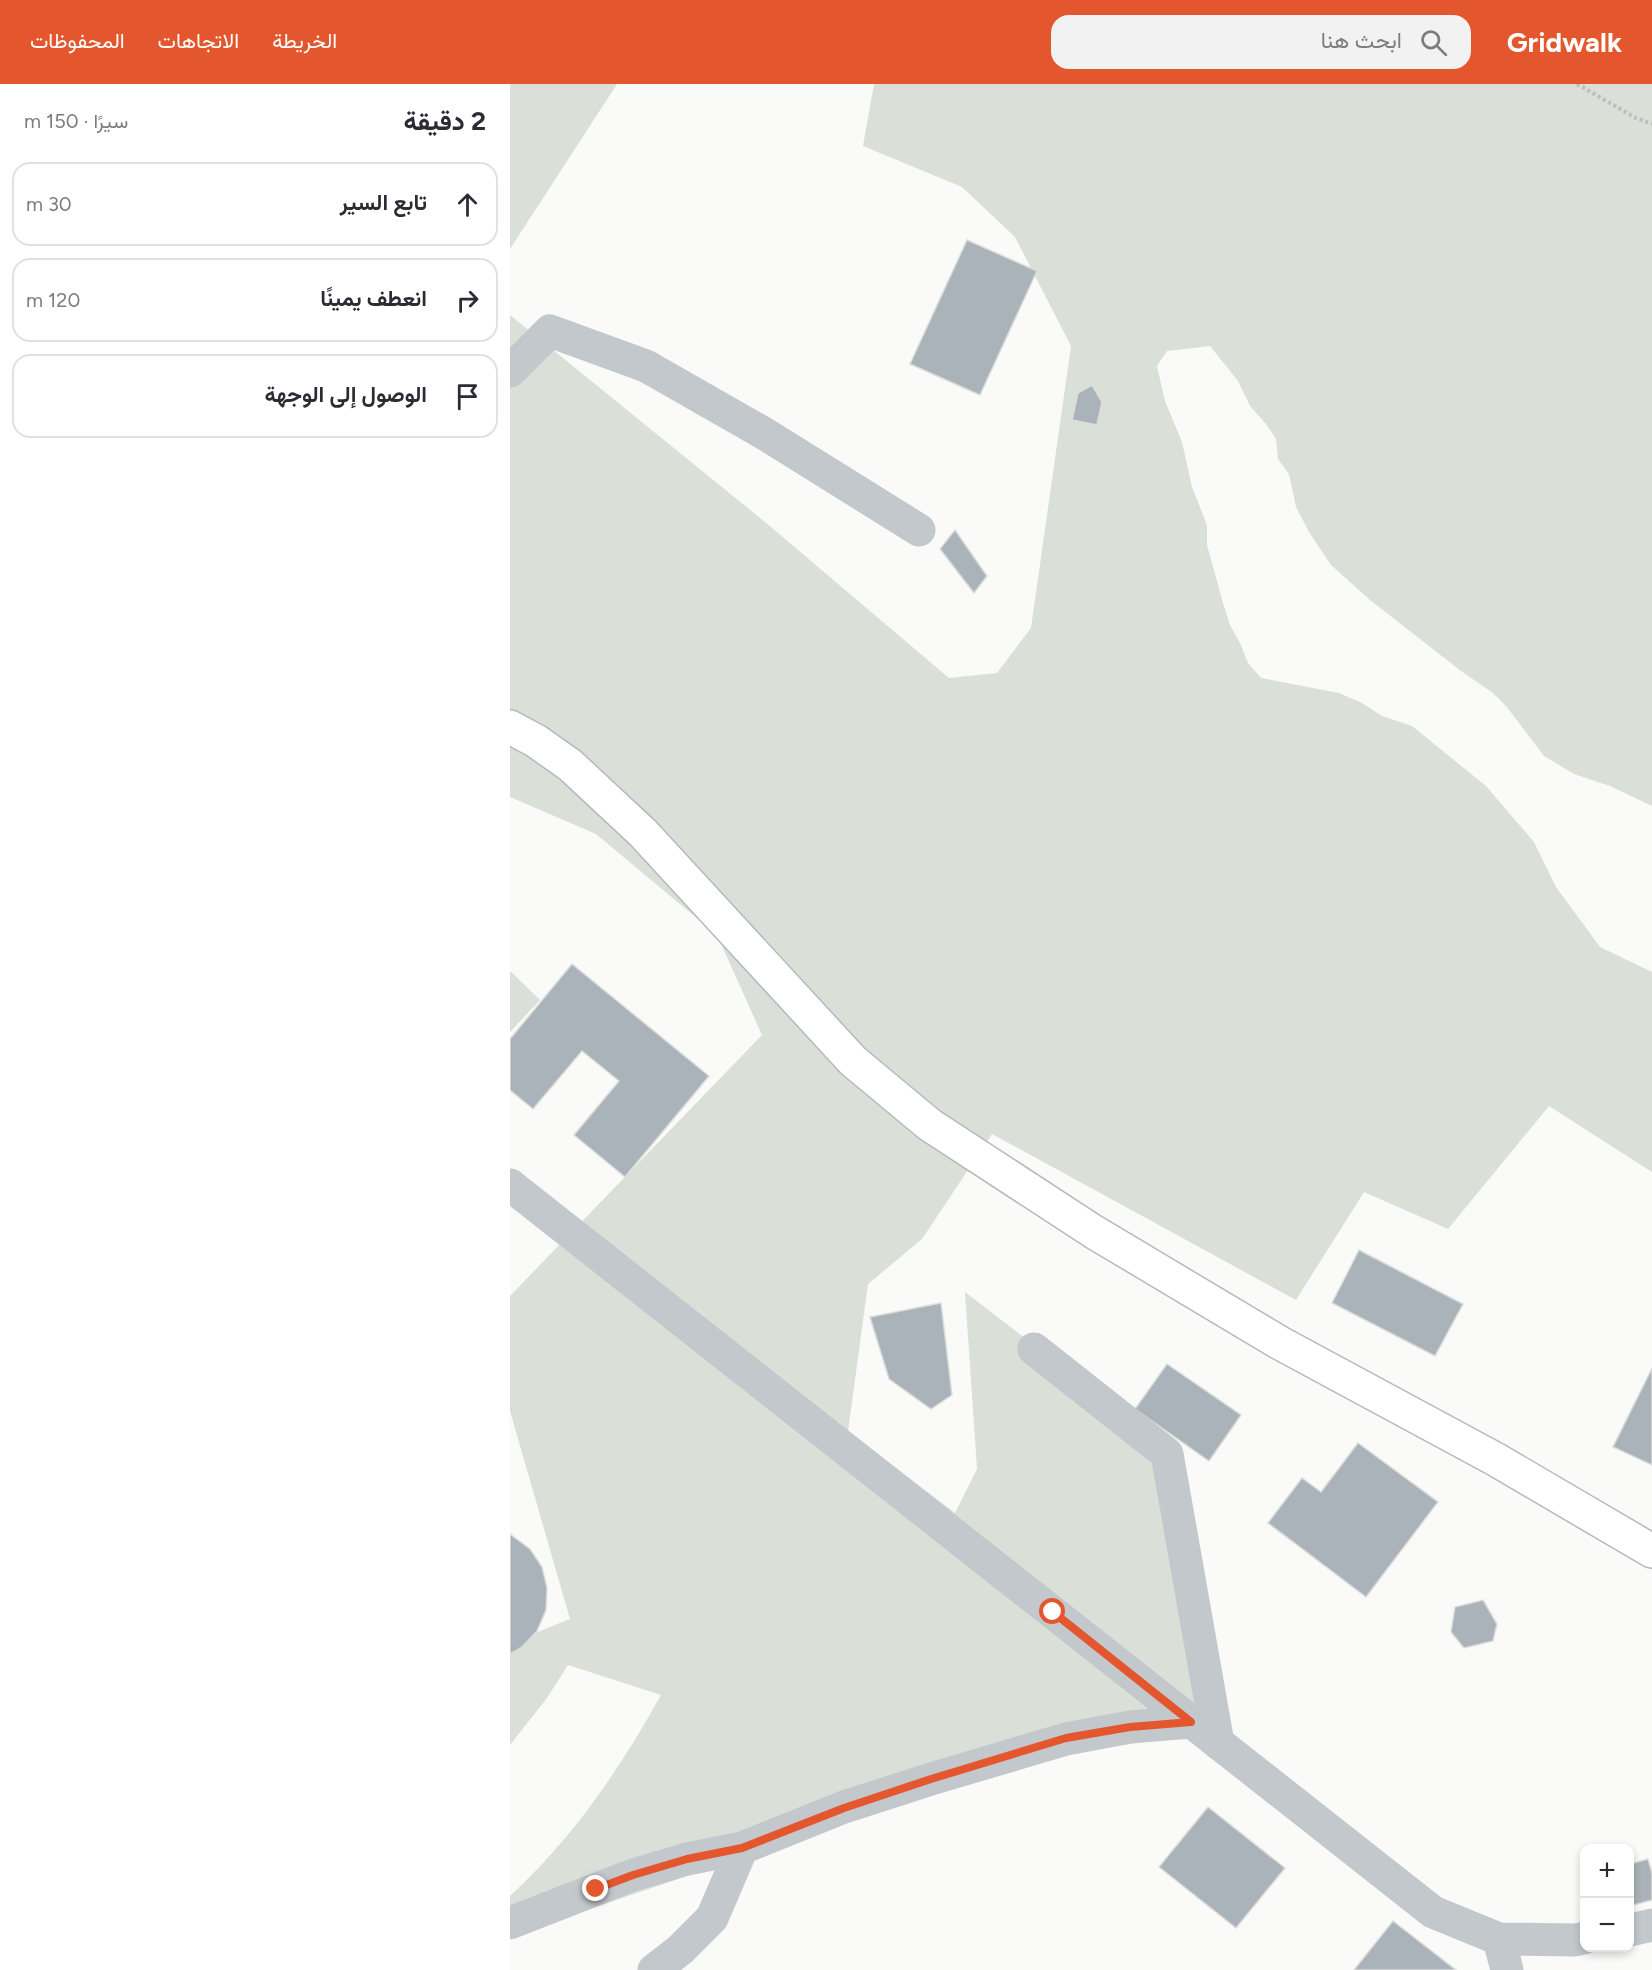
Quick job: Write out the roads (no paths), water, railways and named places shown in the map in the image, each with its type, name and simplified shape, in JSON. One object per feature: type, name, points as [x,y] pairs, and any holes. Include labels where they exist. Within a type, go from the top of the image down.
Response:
[{"type":"street","points":[[510,371],[550,331],[646,366],[765,434],[919,530]]},
{"type":"street","points":[[510,727],[536,741],[570,765],[643,833],[853,1061],[930,1125],[1094,1233],[1280,1343],[1495,1459],[1652,1551]]},
{"type":"street","points":[[510,1185],[1433,1912],[1503,1954],[1580,1939]]},
{"type":"street","points":[[1034,1349],[1167,1454],[1218,1743]]},
{"type":"street","points":[[510,1923],[633,1875],[687,1859],[742,1848],[855,1804],[1066,1738],[1130,1727],[1191,1722]]},
{"type":"street","points":[[654,1970],[680,1950],[711,1918],[742,1848]]},
{"type":"street","points":[[1634,1929],[1652,1924]]}]
